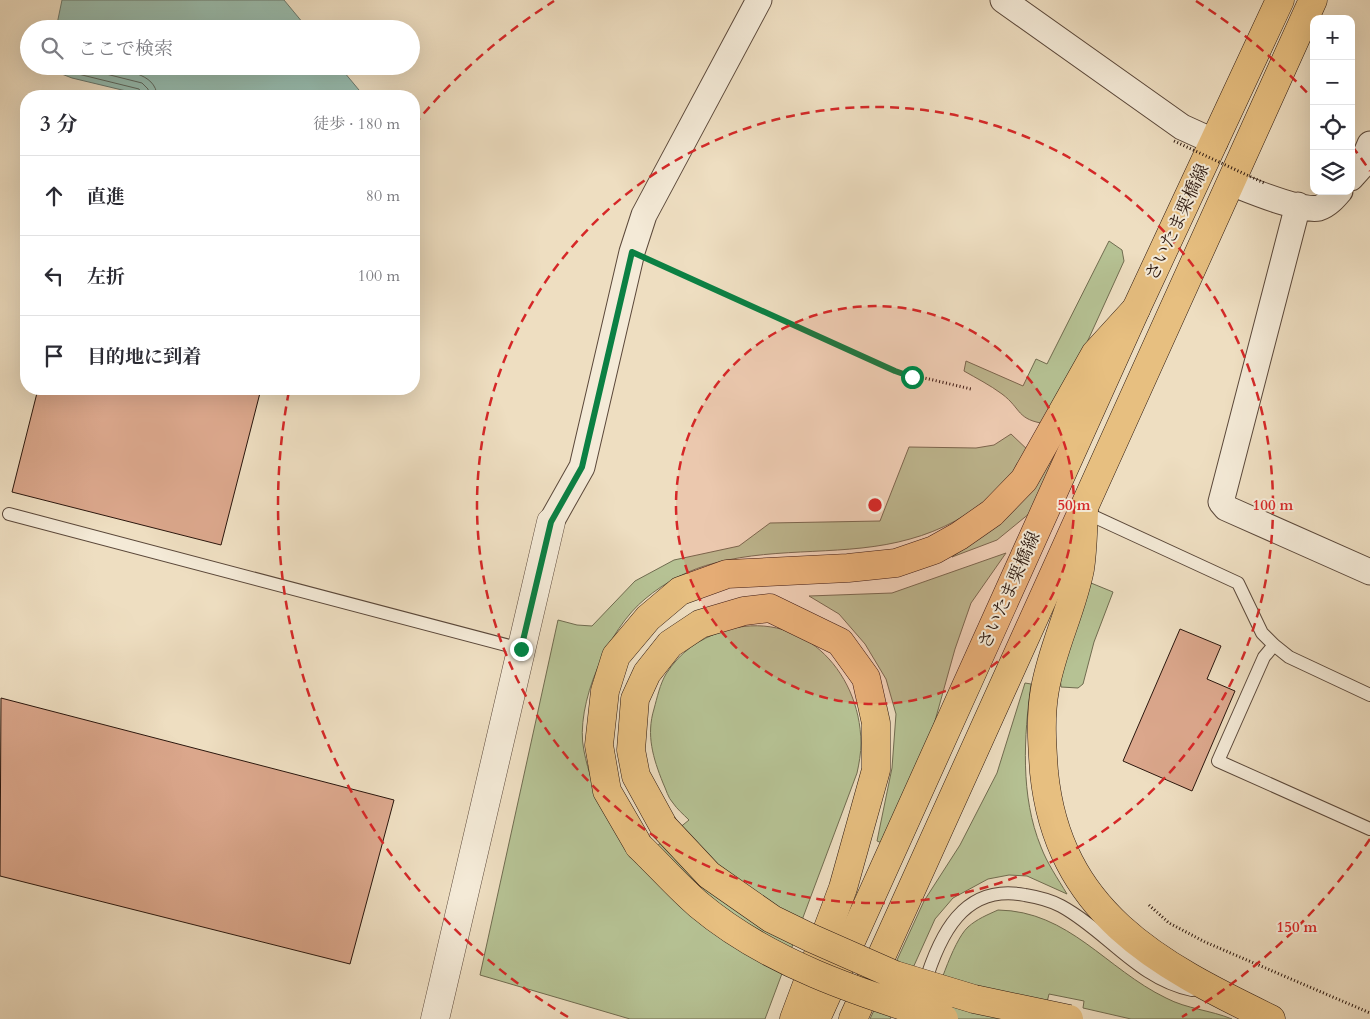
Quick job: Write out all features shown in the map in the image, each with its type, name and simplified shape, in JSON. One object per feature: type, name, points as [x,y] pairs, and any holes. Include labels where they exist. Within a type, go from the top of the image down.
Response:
[{"type":"main road","name":"さいたま栗橋線","points":[[816,1019],[1136,309],[1216,142],[1280,0]]},
{"type":"main road","name":"さいたま栗橋線","points":[[853,1019],[1084,512],[1313,0]]},
{"type":"main road","points":[[944,1019],[892,1003],[805,970],[751,941],[700,905],[639,846],[607,791],[599,745],[605,690],[616,656],[648,618],[680,591],[727,574],[848,568],[896,563],[934,550],[960,536],[992,514],[1024,480],[1095,354],[1136,309]]},
{"type":"main road","points":[[1084,512],[1080,568],[1045,688],[1041,722],[1046,792],[1059,844],[1070,865],[1099,906],[1120,928],[1165,963],[1218,994],[1271,1019]]},
{"type":"main road","points":[[794,1019],[843,888],[876,770],[876,723],[866,678],[840,642],[770,608],[744,611],[700,624],[670,644],[647,673],[634,700],[631,750],[636,776],[664,827],[709,875],[772,919],[811,938],[894,975],[974,998],[1069,1019]]},
{"type":"street","points":[[435,1019],[551,522],[582,467],[632,252],[644,215],[759,0]]},
{"type":"street","points":[[1003,0],[1182,127],[1216,142]]},
{"type":"street","points":[[1355,174],[1360,168],[1369,147]]},
{"type":"street","points":[[1231,183],[1298,205],[1318,208],[1330,203],[1337,195]]},
{"type":"street","points":[[1298,205],[1221,502],[1226,508],[1370,572]]},
{"type":"lane","points":[[1084,512],[1238,583],[1262,633],[1274,645],[1289,657],[1370,695]]},
{"type":"lane","points":[[9,514],[521,649]]},
{"type":"lane","points":[[1274,645],[1264,657],[1218,761],[1370,829]]},
{"type":"lane","points":[[914,1019],[934,953],[952,922],[969,905],[989,895],[1011,892],[1040,898],[1061,906],[1124,956],[1163,980],[1190,990],[1218,994]]},
{"type":"path","points":[[1174,140],[1264,184]]},
{"type":"path","points":[[632,252],[895,371],[971,389]]},
{"type":"path","points":[[1149,905],[1169,923],[1205,942],[1370,1013]]},
{"type":"shaded area","points":[[1109,241],[1122,250],[1124,261],[1059,404],[1047,424],[1030,420],[1024,417],[1002,394],[964,371],[966,361],[1023,386],[1036,359],[1047,364]]},
{"type":"shaded area","points":[[1011,434],[1031,453],[996,492],[977,508],[956,521],[921,536],[886,545],[739,558],[715,563],[687,573],[653,593],[632,612],[607,648],[597,669],[589,690],[584,712],[582,732],[584,751],[592,781],[604,810],[636,863],[689,820],[670,799],[659,774],[652,746],[651,728],[656,700],[664,678],[677,659],[691,647],[723,631],[751,626],[776,628],[800,636],[820,650],[837,669],[850,691],[858,716],[861,743],[857,773],[765,1019],[630,1019],[480,975],[558,620],[577,625],[592,626],[635,581],[674,560],[739,546],[770,523],[880,521],[909,447],[976,448],[994,445]]},
{"type":"shaded area","points":[[1059,447],[1030,513],[997,540],[952,557],[987,532],[1032,488]]},
{"type":"shaded area","points":[[1006,553],[971,603],[955,649],[933,728],[882,843],[877,841],[892,768],[896,714],[886,679],[865,644],[839,614],[809,596],[892,593]]},
{"type":"shaded area","points":[[1091,583],[1113,592],[1094,642],[1083,684],[1078,688],[1061,687],[1060,676]]},
{"type":"shaded area","points":[[1025,683],[1031,684],[1026,745],[1027,787],[1030,807],[1034,827],[1043,853],[1067,894],[1027,876],[1009,875],[988,879],[953,898],[935,919],[890,1019],[870,1019],[924,901],[960,845],[997,773]]},
{"type":"shaded area","points":[[998,910],[1023,913],[1046,920],[1067,931],[1144,986],[1166,998],[1182,1005],[1232,1019],[1131,1019],[1083,1008],[1084,1001],[1049,994],[1043,1019],[928,1019],[945,970],[962,934],[982,917]]},
{"type":"water","points":[[62,0],[284,0],[301,20],[58,20]]},
{"type":"water","points":[[64,75],[346,75],[359,90],[122,90]]},
{"type":"building","points":[[36,395],[259,395],[221,545],[12,492]]},
{"type":"building","points":[[1180,629],[1221,646],[1207,679],[1235,691],[1192,791],[1123,761]]},
{"type":"building","points":[[1,698],[394,800],[350,964],[0,876]]},
{"type":"route","points":[[521,649],[551,522],[582,467],[632,252],[912,377]]}]
